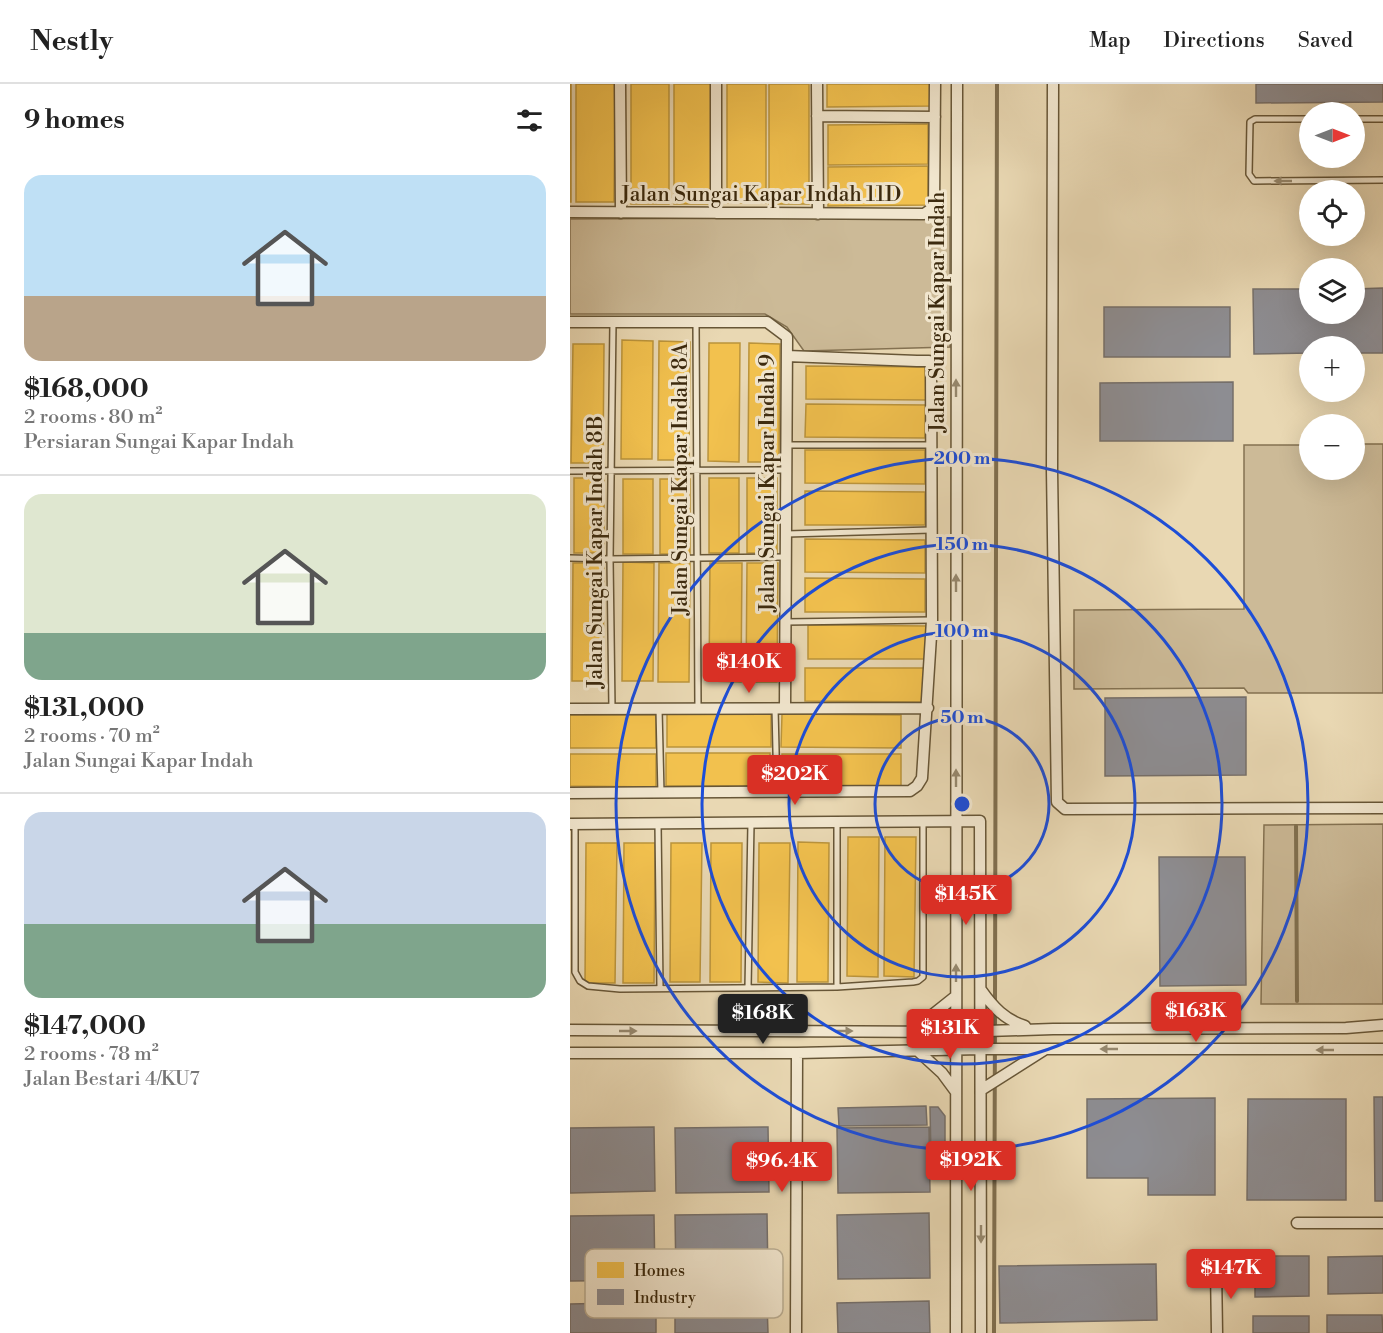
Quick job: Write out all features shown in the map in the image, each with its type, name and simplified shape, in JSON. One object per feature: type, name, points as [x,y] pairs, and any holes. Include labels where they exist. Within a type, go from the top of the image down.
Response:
[{"type":"street","points":[[620,84],[621,213]]},
{"type":"street","points":[[716,84],[716,213]]},
{"type":"street","points":[[817,84],[818,214]]},
{"type":"street","name":"Jalan Sungai Kapar Indah 11D","points":[[570,212],[924,214],[934,207],[934,84]]},
{"type":"street","name":"Jalan Sungai Kapar Indah","points":[[956,1333],[957,84]]},
{"type":"street","points":[[1053,84],[1052,470],[1057,802],[1065,809],[1383,808]]},
{"type":"street","points":[[817,116],[935,117]]},
{"type":"street","name":"Jalan Sungai Kapar Indah 9","points":[[570,322],[767,322],[787,337],[786,622],[780,708]]},
{"type":"street","points":[[570,793],[661,794],[910,790],[917,786],[922,778],[932,620],[931,366],[929,362],[787,356]]},
{"type":"street","points":[[570,709],[928,708]]},
{"type":"street","points":[[573,824],[981,820],[981,990],[985,1031],[981,1090],[981,1333]]},
{"type":"street","points":[[981,990],[992,1006],[1003,1016],[1017,1024],[1035,1029]]},
{"type":"street","points":[[912,1031],[956,996]]},
{"type":"street","points":[[570,1030],[955,1032],[1035,1029],[1275,1029],[1383,1025]]},
{"type":"street","points":[[570,1053],[797,1053],[985,1049],[1383,1049]]},
{"type":"street","points":[[981,1090],[1044,1050]]},
{"type":"street","points":[[918,1051],[942,1072],[956,1092]]},
{"type":"street","points":[[796,1333],[797,1053]]},
{"type":"street","points":[[1297,1223],[1383,1223]]},
{"type":"street","points":[[1216,1268],[1217,1333]]},
{"type":"lane","points":[[1299,119],[1255,119],[1251,122],[1249,174],[1254,181],[1383,180]]},
{"type":"lane","points":[[1365,119],[1383,119]]},
{"type":"lane","name":"Jalan Sungai Kapar Indah 8B","points":[[612,709],[610,559],[613,322]]},
{"type":"lane","name":"Jalan Sungai Kapar Indah 8A","points":[[696,322],[698,709]]},
{"type":"lane","points":[[786,445],[931,445]]},
{"type":"lane","points":[[570,471],[786,470]]},
{"type":"lane","points":[[786,534],[931,530]]},
{"type":"lane","points":[[570,558],[786,557]]},
{"type":"lane","points":[[786,622],[932,620]]},
{"type":"lane","points":[[777,792],[780,708]]},
{"type":"lane","points":[[659,709],[661,794]]},
{"type":"lane","points":[[573,824],[575,972],[580,981],[588,986],[620,989],[748,988],[837,987],[913,982],[923,977],[923,821]]},
{"type":"lane","points":[[837,822],[837,987]]},
{"type":"lane","points":[[748,988],[750,823]]},
{"type":"lane","points":[[658,824],[660,988]]},
{"type":"shaded area","points":[[950,217],[950,347],[804,351],[787,327],[765,314],[570,314],[570,219]]},
{"type":"shaded area","points":[[1365,444],[1383,444],[1383,693],[1248,693],[1244,688],[1074,689],[1074,610],[1244,609],[1244,445],[1299,445],[1299,480],[1365,480]]},
{"type":"shaded area","points":[[1383,824],[1383,1004],[1261,1004],[1264,825]]},
{"type":"building: Homes","points":[[571,84],[571,202],[570,202]]},
{"type":"building: Homes","points":[[576,84],[615,84],[614,202],[576,202]]},
{"type":"building: Homes","points":[[631,84],[669,84],[669,204],[631,204]]},
{"type":"building: Homes","points":[[674,84],[711,84],[711,204],[674,204]]},
{"type":"building: Homes","points":[[727,84],[766,84],[766,203],[727,203]]},
{"type":"building: Homes","points":[[769,84],[809,84],[809,204],[769,204]]},
{"type":"building: Homes","points":[[827,84],[930,84],[930,106],[827,107]]},
{"type":"building: Homes","points":[[928,124],[928,164],[828,165],[828,125]]},
{"type":"building: Homes","points":[[928,166],[928,205],[828,206],[828,167]]},
{"type":"building: Homes","points":[[622,340],[653,341],[652,459],[621,459]]},
{"type":"building: Homes","points":[[659,341],[690,342],[689,460],[658,460]]},
{"type":"building: Homes","points":[[709,343],[740,343],[739,462],[708,461]]},
{"type":"building: Homes","points":[[749,343],[780,344],[779,462],[748,462]]},
{"type":"building: Homes","points":[[573,344],[604,344],[603,463],[571,463]]},
{"type":"building: Homes","points":[[806,366],[926,367],[926,400],[806,399]]},
{"type":"building: Homes","points":[[806,404],[926,405],[925,438],[805,437]]},
{"type":"building: Homes","points":[[805,450],[925,450],[925,484],[805,483]]},
{"type":"building: Homes","points":[[574,478],[604,478],[604,553],[574,553]]},
{"type":"building: Homes","points":[[709,478],[739,478],[739,553],[709,553]]},
{"type":"building: Homes","points":[[747,478],[777,478],[777,553],[747,553]]},
{"type":"building: Homes","points":[[623,479],[653,479],[653,554],[623,554]]},
{"type":"building: Homes","points":[[660,479],[690,479],[690,554],[660,554]]},
{"type":"building: Homes","points":[[805,491],[925,492],[925,525],[805,525]]},
{"type":"building: Homes","points":[[805,539],[925,540],[925,573],[805,572]]},
{"type":"building: Homes","points":[[623,562],[654,563],[653,681],[622,681]]},
{"type":"building: Homes","points":[[573,563],[604,563],[603,681],[572,681]]},
{"type":"building: Homes","points":[[659,563],[690,563],[689,682],[658,682]]},
{"type":"building: Homes","points":[[710,563],[742,563],[741,682],[709,681]]},
{"type":"building: Homes","points":[[747,563],[778,563],[777,682],[746,682]]},
{"type":"building: Homes","points":[[805,578],[925,579],[925,612],[805,612]]},
{"type":"building: Homes","points":[[808,625],[928,626],[928,659],[808,659]]},
{"type":"building: Homes","points":[[805,668],[925,668],[925,702],[805,701]]},
{"type":"building: Homes","points":[[667,714],[771,714],[771,747],[667,747]]},
{"type":"building: Homes","points":[[782,714],[901,715],[901,748],[781,747]]},
{"type":"building: Homes","points":[[570,715],[656,715],[656,748],[570,748]]},
{"type":"building: Homes","points":[[666,753],[770,753],[770,786],[666,786]]},
{"type":"building: Homes","points":[[570,754],[656,754],[656,787],[570,786]]},
{"type":"building: Homes","points":[[782,754],[901,754],[901,786],[782,786]]},
{"type":"building: Homes","points":[[848,837],[879,837],[878,977],[847,976]]},
{"type":"building: Homes","points":[[885,837],[916,837],[914,977],[884,976]]},
{"type":"building: Homes","points":[[798,842],[829,843],[828,982],[797,982]]},
{"type":"building: Homes","points":[[586,843],[617,843],[615,983],[585,983]]},
{"type":"building: Homes","points":[[624,843],[655,843],[654,983],[623,983]]},
{"type":"building: Homes","points":[[671,843],[702,843],[700,982],[670,982]]},
{"type":"building: Homes","points":[[711,843],[742,843],[741,982],[710,982]]},
{"type":"building: Homes","points":[[759,843],[790,843],[788,983],[758,982]]},
{"type":"building: Industry","points":[[1256,84],[1383,84],[1383,102],[1256,103]]},
{"type":"building: Industry","points":[[1383,288],[1383,353],[1365,353],[1365,336],[1299,336],[1299,353],[1254,354],[1253,289],[1299,289],[1299,324],[1365,324],[1365,289]]},
{"type":"building: Industry","points":[[1104,307],[1230,307],[1230,357],[1104,357]]},
{"type":"building: Industry","points":[[1233,382],[1233,441],[1100,441],[1100,383]]},
{"type":"building: Industry","points":[[1246,697],[1246,775],[1105,776],[1105,698]]},
{"type":"building: Industry","points":[[1159,857],[1245,857],[1246,985],[1160,986]]},
{"type":"building: Industry","points":[[1374,1097],[1383,1097],[1383,1201],[1375,1201]]},
{"type":"building: Industry","points":[[1215,1098],[1215,1195],[1148,1195],[1148,1178],[1087,1178],[1087,1099]]},
{"type":"building: Industry","points":[[1248,1099],[1346,1099],[1346,1200],[1247,1200]]},
{"type":"building: Industry","points":[[926,1106],[927,1125],[839,1126],[838,1108]]},
{"type":"building: Industry","points":[[930,1107],[938,1107],[945,1116],[945,1158],[931,1158]]},
{"type":"building: Industry","points":[[654,1127],[655,1191],[570,1193],[570,1128]]},
{"type":"building: Industry","points":[[768,1127],[769,1192],[676,1193],[675,1128]]},
{"type":"building: Industry","points":[[929,1127],[930,1192],[838,1193],[837,1128]]},
{"type":"building: Industry","points":[[929,1213],[930,1278],[838,1279],[837,1215]]},
{"type":"building: Industry","points":[[767,1214],[768,1249],[676,1249],[675,1215]]},
{"type":"building: Industry","points":[[654,1215],[655,1249],[585,1249],[585,1281],[570,1281],[570,1216]]},
{"type":"building: Industry","points":[[1255,1256],[1309,1256],[1309,1296],[1255,1297]]},
{"type":"building: Industry","points":[[1383,1256],[1383,1293],[1328,1294],[1328,1257]]},
{"type":"building: Industry","points":[[1156,1264],[1157,1320],[1000,1323],[999,1266]]},
{"type":"building: Industry","points":[[929,1301],[930,1333],[838,1333],[837,1303]]},
{"type":"building: Industry","points":[[570,1304],[585,1304],[585,1318],[656,1318],[656,1333],[570,1333]]},
{"type":"building: Industry","points":[[1327,1315],[1382,1315],[1383,1333],[1327,1333]]},
{"type":"building: Industry","points":[[1253,1316],[1309,1316],[1309,1333],[1253,1333]]},
{"type":"building: Industry","points":[[675,1318],[768,1318],[768,1333],[675,1333]]},
{"type":"waterway","points":[[995,1004],[997,84]]},
{"type":"waterway","points":[[1296,826],[1297,1001]]},
{"type":"waterway","points":[[994,1333],[995,1012]]}]
